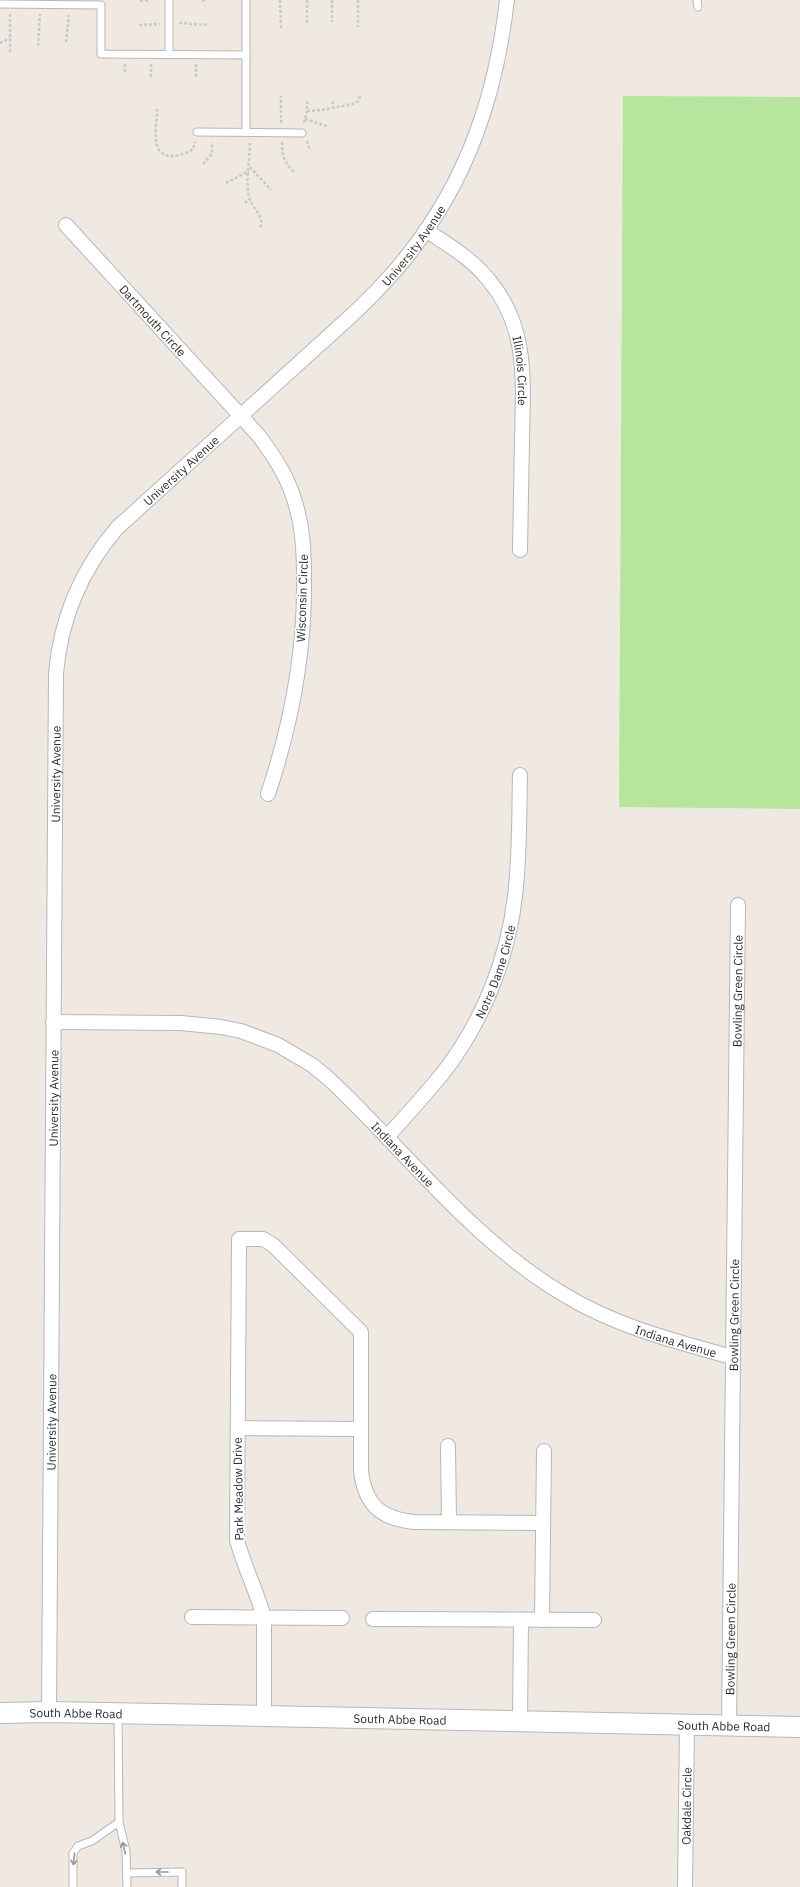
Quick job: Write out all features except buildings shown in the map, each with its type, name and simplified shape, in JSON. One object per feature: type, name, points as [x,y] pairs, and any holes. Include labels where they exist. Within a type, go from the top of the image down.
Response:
[{"type":"street","name":"University Avenue","points":[[49,1712],[56,673],[58,653],[67,614],[74,595],[89,565],[117,528],[377,291],[408,255],[426,230],[448,195],[467,158],[482,120],[494,80],[502,40],[507,0]]},
{"type":"street","name":"Dartmouth Circle","points":[[66,225],[241,416]]},
{"type":"street","name":"Illinois Circle","points":[[426,230],[471,261],[489,279],[510,312],[518,337],[523,375],[520,550]]},
{"type":"street","name":"Wisconsin Circle","points":[[241,416],[269,450],[286,480],[298,512],[304,546],[304,602],[300,655],[292,709],[279,761],[268,794]]},
{"type":"street","name":"Notre Dame Circle","points":[[387,1137],[443,1072],[462,1046],[478,1018],[491,989],[510,927],[516,896],[520,775]]},
{"type":"street","name":"Bowling Green Circle","points":[[729,1726],[738,904]]},
{"type":"street","name":"Indiana Avenue","points":[[54,1022],[202,1024],[241,1031],[260,1037],[295,1054],[317,1069],[342,1091],[500,1250],[530,1274],[563,1295],[597,1313],[633,1328],[732,1358]]},
{"type":"street","points":[[238,1428],[239,1239],[263,1239],[273,1245],[290,1260],[361,1332],[361,1471],[363,1486],[369,1499],[377,1508],[391,1517],[403,1521],[543,1522]]},
{"type":"street","name":"Park Meadow Drive","points":[[264,1716],[264,1618],[261,1603],[243,1563],[237,1540],[238,1428],[361,1429]]},
{"type":"street","points":[[448,1446],[449,1522]]},
{"type":"street","points":[[542,1620],[544,1451]]},
{"type":"street","points":[[192,1617],[342,1618]]},
{"type":"street","points":[[373,1619],[594,1620]]},
{"type":"street","points":[[520,1722],[521,1620]]},
{"type":"street","name":"South Abbe Road","points":[[0,1713],[49,1712],[800,1727]]},
{"type":"street","name":"Oakdale Circle","points":[[685,1887],[687,1725]]},
{"type":"lane","points":[[169,0],[169,54]]},
{"type":"lane","points":[[246,0],[246,132]]},
{"type":"lane","points":[[0,4],[101,5],[101,54],[246,55]]},
{"type":"lane","points":[[197,132],[302,133]]},
{"type":"lane","points":[[118,1714],[119,1822],[126,1851],[127,1887]]},
{"type":"lane","points":[[73,1887],[73,1854],[78,1846],[92,1841],[119,1822]]},
{"type":"lane","points":[[127,1872],[182,1872],[182,1887]]},
{"type":"path","points":[[140,1],[150,0]]},
{"type":"path","points":[[202,0],[206,1]]},
{"type":"path","points":[[280,0],[281,28]]},
{"type":"path","points":[[307,0],[307,23]]},
{"type":"path","points":[[332,0],[332,22]]},
{"type":"path","points":[[358,0],[358,27]]},
{"type":"path","points":[[198,23],[208,24]]},
{"type":"path","points":[[139,25],[148,24]]},
{"type":"path","points":[[10,26],[10,54]]},
{"type":"path","points":[[38,46],[39,26]]},
{"type":"path","points":[[66,42],[67,26]]},
{"type":"path","points":[[0,44],[10,38]]},
{"type":"path","points":[[151,70],[151,77]]},
{"type":"path","points":[[196,70],[196,77]]},
{"type":"path","points":[[281,96],[281,111]]},
{"type":"path","points":[[307,101],[307,111],[353,104],[358,101],[360,96]]},
{"type":"path","points":[[333,101],[333,108]]},
{"type":"path","points":[[157,109],[157,145],[159,149],[166,155],[175,156],[193,149]]},
{"type":"path","points":[[306,119],[327,126]]},
{"type":"path","points":[[307,141],[309,148],[312,150]]},
{"type":"path","points":[[203,164],[212,154]]},
{"type":"path","points":[[250,154],[250,199],[260,216],[262,225],[260,228]]},
{"type":"path","points":[[282,154],[286,163],[294,172]]},
{"type":"path","points":[[250,166],[271,190]]},
{"type":"path","points":[[226,183],[249,171]]},
{"type":"path","points":[[245,203],[250,199]]},
{"type":"green space","points":[[623,96],[800,97],[800,809],[619,807]]}]
